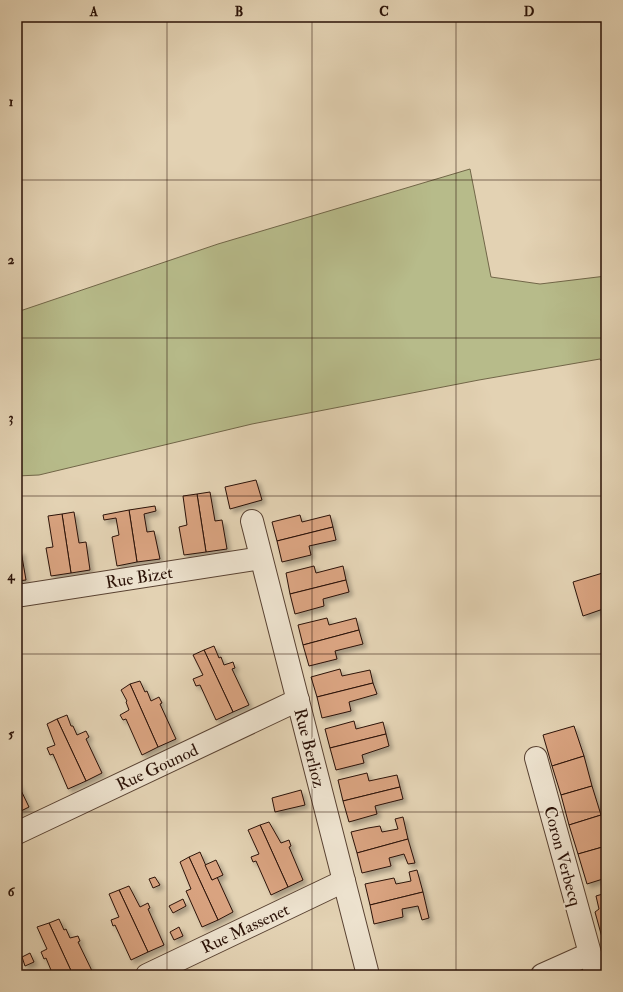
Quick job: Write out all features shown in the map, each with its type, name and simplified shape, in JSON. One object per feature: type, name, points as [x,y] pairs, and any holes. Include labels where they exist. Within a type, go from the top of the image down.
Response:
[{"type":"street","name":"Rue Berlioz","points":[[252,522],[368,975]]},
{"type":"street","name":"Rue Bizet","points":[[17,596],[261,558]]},
{"type":"street","name":"Rue Gounod","points":[[17,833],[298,700]]},
{"type":"street","name":"Coron Verbecq","points":[[536,758],[596,975]]},
{"type":"street","name":"Rue Massenet","points":[[147,975],[344,881]]},
{"type":"street","points":[[542,975],[589,954]]},
{"type":"green space","points":[[470,169],[491,277],[540,284],[606,276],[606,368],[600,359],[479,380],[252,424],[39,475],[17,476],[17,312],[218,244]]},
{"type":"building","points":[[256,480],[262,500],[230,509],[225,487]]},
{"type":"building","points":[[210,492],[215,521],[222,520],[227,549],[206,552],[197,494]]},
{"type":"building","points":[[197,494],[206,552],[184,555],[179,527],[187,525],[183,496]]},
{"type":"building","points":[[155,506],[156,511],[144,514],[147,532],[154,531],[160,559],[137,562],[129,510]]},
{"type":"building","points":[[129,510],[137,562],[117,566],[112,537],[119,535],[116,518],[104,520],[103,515]]},
{"type":"building","points":[[74,512],[79,543],[86,542],[90,570],[71,573],[62,514]]},
{"type":"building","points":[[62,514],[71,573],[51,576],[46,548],[53,547],[48,516]]},
{"type":"building","points":[[300,515],[302,522],[330,515],[333,527],[277,541],[272,522]]},
{"type":"building","points":[[333,527],[336,540],[309,546],[311,555],[282,562],[277,541]]},
{"type":"building","points":[[21,551],[26,580],[17,581],[17,552]]},
{"type":"building","points":[[314,566],[316,573],[343,566],[346,580],[290,594],[286,573]]},
{"type":"building","points":[[606,572],[606,608],[583,616],[573,582]]},
{"type":"building","points":[[346,580],[349,592],[323,599],[324,606],[295,614],[290,594]]},
{"type":"building","points":[[327,618],[329,625],[356,618],[359,630],[303,645],[298,625]]},
{"type":"building","points":[[359,630],[363,644],[335,651],[337,659],[309,666],[303,645]]},
{"type":"building","points":[[214,646],[224,665],[233,662],[235,668],[232,669],[249,705],[233,712],[204,650]]},
{"type":"building","points":[[204,650],[233,712],[216,720],[200,685],[196,686],[193,679],[203,675],[193,655]]},
{"type":"building","points":[[340,669],[342,676],[370,670],[373,683],[317,697],[311,677]]},
{"type":"building","points":[[140,681],[145,692],[147,691],[151,701],[159,697],[162,703],[160,704],[176,739],[158,747],[130,684]]},
{"type":"building","points":[[373,683],[377,694],[349,702],[351,711],[322,718],[317,697]]},
{"type":"building","points":[[130,684],[158,747],[142,755],[126,719],[123,720],[120,715],[129,710],[127,701],[121,690]]},
{"type":"building","points":[[67,715],[71,726],[73,726],[77,735],[86,731],[89,737],[86,739],[102,773],[86,781],[57,719]]},
{"type":"building","points":[[57,719],[86,781],[68,789],[53,754],[50,755],[47,748],[55,745],[47,724]]},
{"type":"building","points":[[354,721],[356,729],[383,722],[386,734],[330,748],[325,729]]},
{"type":"building","points":[[574,726],[584,756],[552,766],[543,735]]},
{"type":"building","points":[[386,734],[389,746],[362,755],[364,763],[336,770],[330,748]]},
{"type":"building","points":[[584,756],[592,786],[561,795],[552,766]]},
{"type":"building","points":[[367,773],[369,781],[397,775],[400,787],[343,801],[338,780]]},
{"type":"building","points":[[17,782],[29,807],[17,813]]},
{"type":"building","points":[[592,786],[601,815],[569,825],[561,795]]},
{"type":"building","points":[[400,787],[403,799],[375,806],[377,814],[349,822],[343,801]]},
{"type":"building","points":[[301,790],[305,805],[275,812],[272,798]]},
{"type":"building","points":[[601,815],[606,833],[606,846],[578,854],[569,825]]},
{"type":"building","points":[[403,817],[408,839],[357,853],[351,832],[380,826],[382,832],[398,829],[395,819]]},
{"type":"building","points":[[269,822],[281,843],[289,840],[291,846],[289,847],[303,880],[288,887],[260,825]]},
{"type":"building","points":[[260,825],[288,887],[271,895],[256,861],[253,862],[251,857],[259,854],[248,830]]},
{"type":"building","points":[[408,839],[415,863],[408,864],[404,854],[389,858],[391,866],[362,873],[357,853]]},
{"type":"building","points":[[606,846],[606,878],[587,884],[578,854]]},
{"type":"building","points":[[200,852],[212,880],[217,877],[233,912],[218,920],[189,857]]},
{"type":"building","points":[[189,857],[218,920],[202,927],[186,891],[191,889],[180,862]]},
{"type":"building","points":[[216,860],[223,875],[212,880],[205,865]]},
{"type":"building","points":[[417,870],[423,892],[370,905],[365,884],[394,878],[396,884],[411,881],[409,872]]},
{"type":"building","points":[[155,877],[160,885],[153,888],[149,879]]},
{"type":"building","points":[[129,886],[140,907],[148,903],[150,908],[148,909],[164,945],[148,952],[119,890]]},
{"type":"building","points":[[119,890],[148,952],[131,960],[115,925],[113,926],[111,920],[119,917],[109,894]]},
{"type":"building","points":[[423,892],[429,918],[422,920],[418,906],[402,909],[403,917],[374,924],[370,905]]},
{"type":"building","points":[[606,893],[606,940],[603,941],[595,912],[599,909],[596,896]]},
{"type":"building","points":[[183,899],[186,906],[173,913],[169,906]]},
{"type":"building","points":[[59,919],[70,938],[78,936],[80,941],[78,942],[94,975],[73,975],[49,923]]},
{"type":"building","points":[[49,923],[73,975],[53,975],[46,958],[44,959],[41,952],[47,949],[37,927]]},
{"type":"building","points":[[179,927],[183,936],[174,940],[170,932]]},
{"type":"building","points":[[606,940],[606,951],[603,941]]},
{"type":"building","points":[[30,953],[34,962],[25,966],[22,957]]}]
